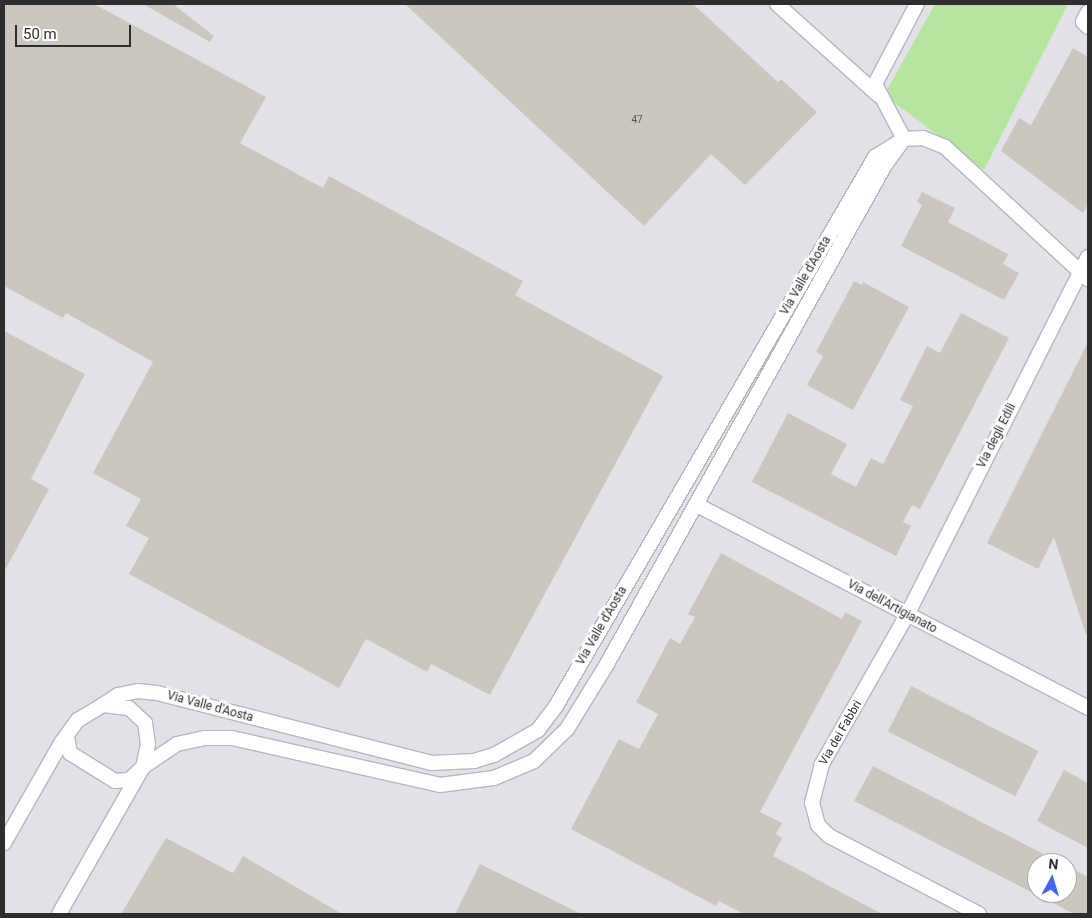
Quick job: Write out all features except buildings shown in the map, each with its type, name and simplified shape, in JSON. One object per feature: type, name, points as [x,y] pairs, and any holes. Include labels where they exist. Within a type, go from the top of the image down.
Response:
[{"type":"street","points":[[777,4],[883,100]]},
{"type":"street","points":[[917,4],[875,84],[904,139],[923,138],[945,147],[1085,275]]},
{"type":"street","points":[[1088,12],[1083,22],[1088,27]]},
{"type":"street","name":"Via Valle d'Aosta","points":[[67,736],[70,753],[114,781],[129,780],[177,744],[205,738],[232,738],[440,785],[494,778],[534,761],[568,729],[697,505],[885,165],[904,139]]},
{"type":"street","name":"Via Valle d'Aosta","points":[[4,843],[78,720],[118,694],[157,694],[431,763],[474,762],[494,755],[538,730],[556,706],[875,157],[904,139]]},
{"type":"street","name":"Via degli Edili","points":[[907,615],[1085,275],[1088,257]]},
{"type":"street","name":"Via dell'Artigianato","points":[[697,505],[1088,708]]},
{"type":"street","name":"Via dei Fabbri","points":[[907,615],[822,764],[812,803],[818,825],[829,836],[979,914]]},
{"type":"street","name":"Via Valle d'Aosta","points":[[59,914],[144,767],[148,744],[146,723],[129,708],[103,705]]},
{"type":"shaded area","points":[[4,4],[935,4],[884,95],[983,170],[1068,4],[1088,4],[1088,914],[4,914]]},
{"type":"green space","points":[[935,4],[1068,4],[984,170],[884,95]]}]
